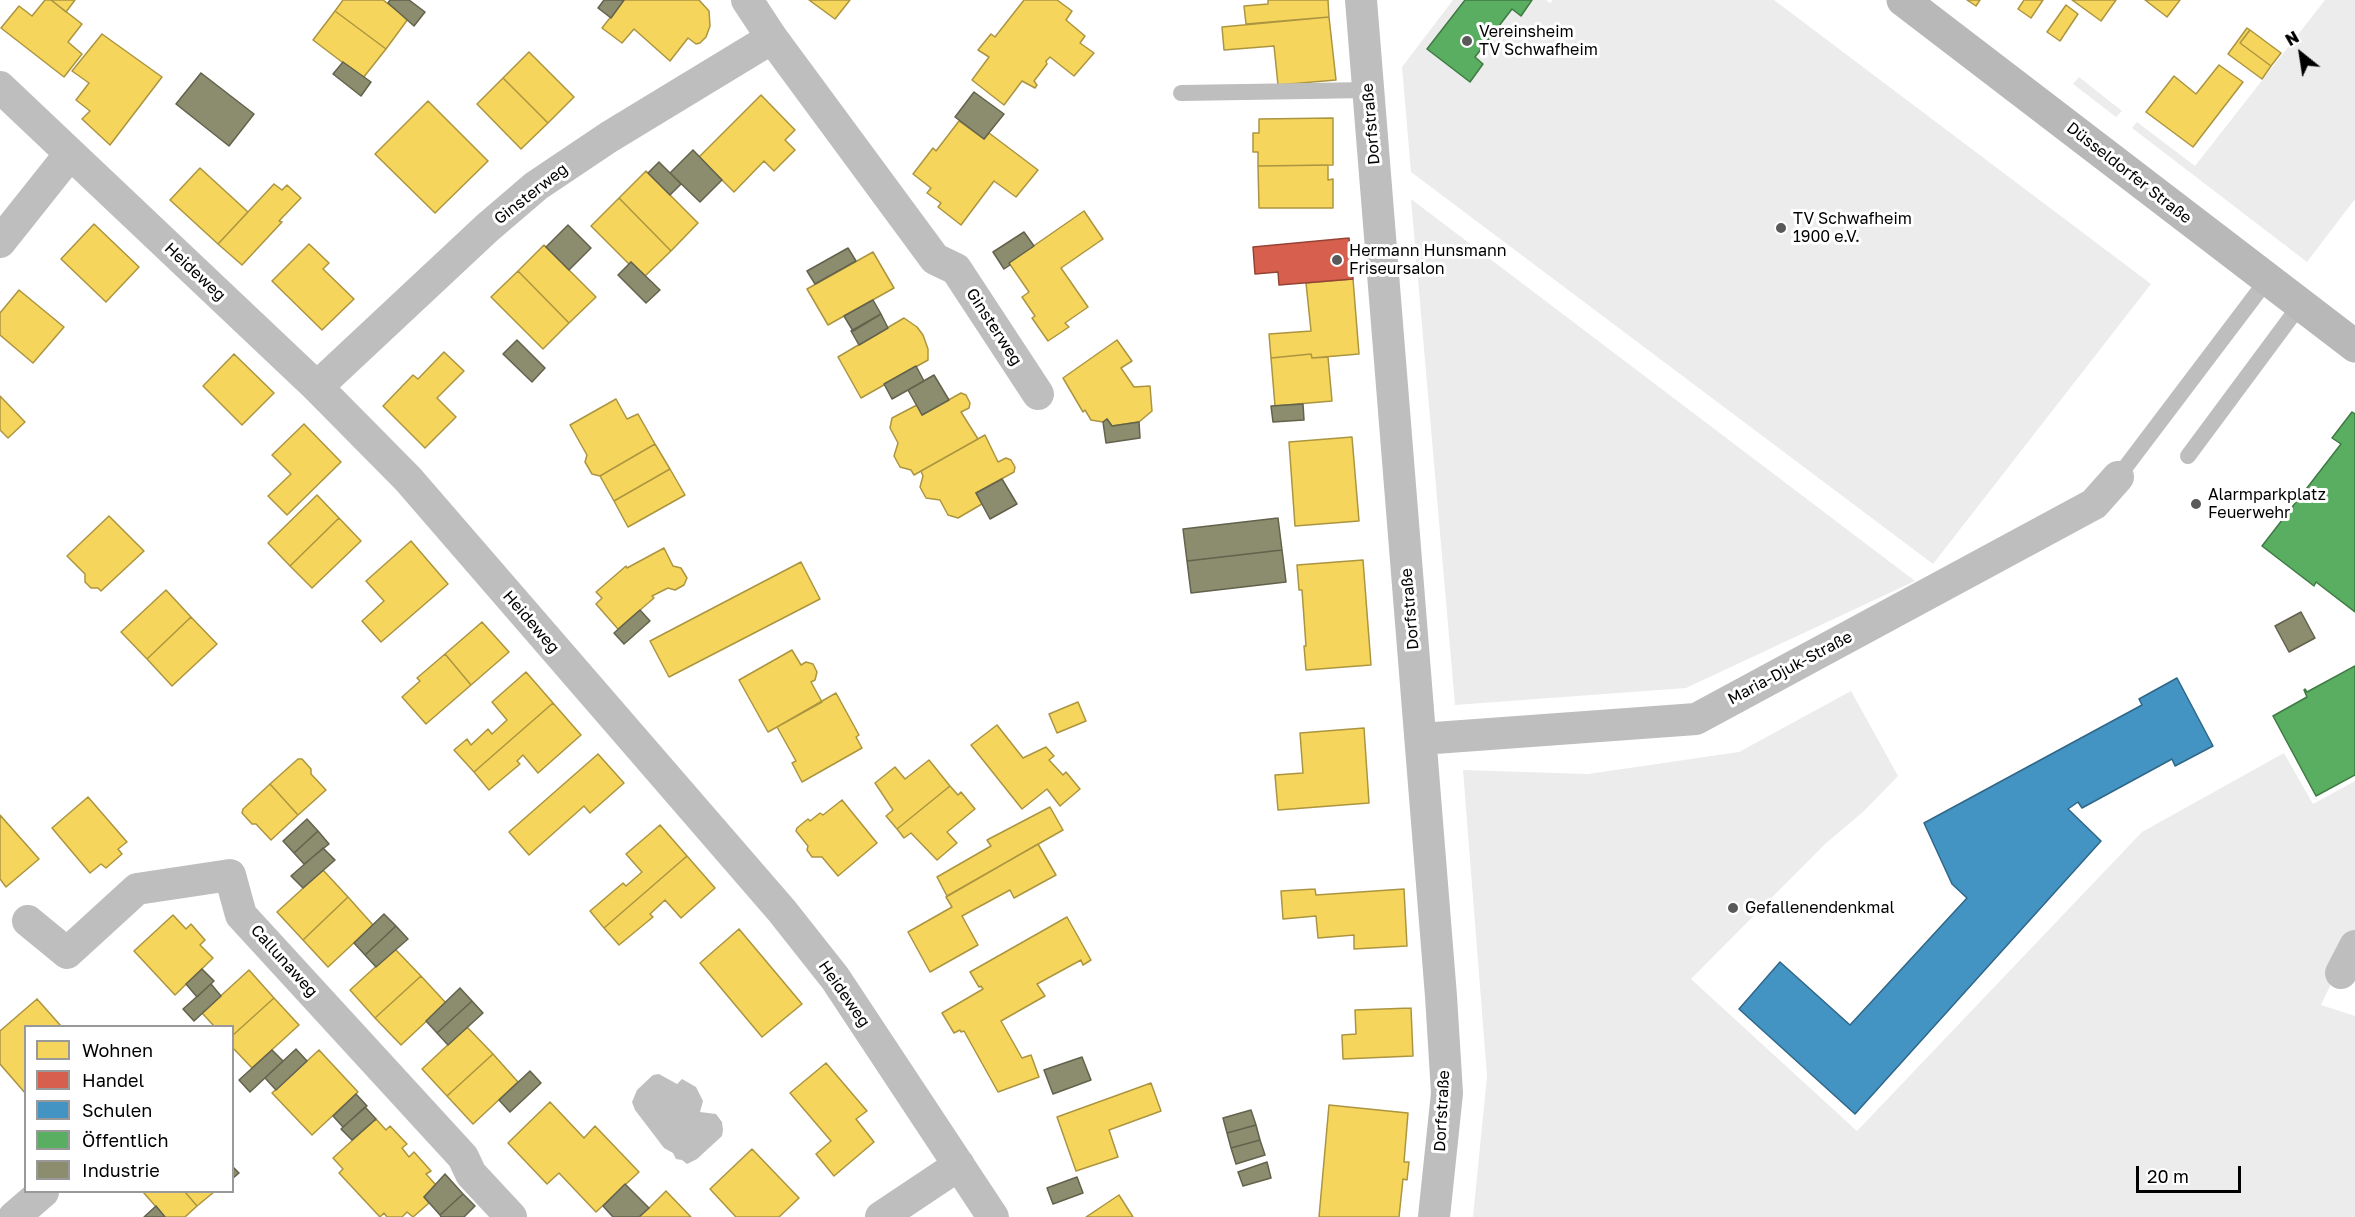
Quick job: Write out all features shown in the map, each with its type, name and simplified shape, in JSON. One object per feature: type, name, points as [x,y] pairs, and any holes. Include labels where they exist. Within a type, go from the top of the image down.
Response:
[{"type":"main road","name":"Düsseldorfer Straße","points":[[1903,0],[2355,346]]},
{"type":"street","name":"Ginsterweg","points":[[747,0],[772,38],[935,259],[956,269],[1038,394]]},
{"type":"street","name":"Dorfstraße","points":[[1361,0],[1421,739],[1447,1093],[1434,1217]]},
{"type":"street","name":"Ginsterweg","points":[[317,387],[487,228],[536,186],[609,137],[772,38]]},
{"type":"street","name":"Heideweg","points":[[0,87],[317,387],[408,479],[782,911],[835,978],[993,1217]]},
{"type":"street","points":[[0,242],[70,154]]},
{"type":"street","name":"Maria-Djuk-Straße","points":[[1421,739],[1696,719],[2094,504],[2118,477]]},
{"type":"street","name":"Callunaweg","points":[[28,921],[67,952],[137,889],[230,875],[241,915],[463,1157],[471,1174],[511,1217]]},
{"type":"street","points":[[881,1217],[960,1165]]},
{"type":"street","points":[[14,1217],[41,1193]]},
{"type":"lane","points":[[1181,93],[1369,90]]},
{"type":"lane","points":[[2118,477],[2267,280]]},
{"type":"lane","points":[[2188,456],[2300,305]]},
{"type":"shaded area","name":"TV Schwafheim 1900 e.V.","points":[[1453,0],[1546,0],[1550,3],[1553,0],[1774,0],[2151,284],[1933,564],[1411,172],[1402,67]]},
{"type":"shaded area","points":[[2325,0],[2355,0],[2355,199],[2307,262],[2132,128],[2137,122],[2195,166]]},
{"type":"shaded area","points":[[2079,77],[2122,111],[2116,117],[2073,84]]},
{"type":"shaded area","points":[[1411,199],[1915,581],[1686,688],[1455,705]]},
{"type":"shaded area","points":[[1851,691],[1898,776],[1864,811],[1824,845],[1691,979],[1857,1131],[2142,832],[2284,753],[2313,804],[2355,781],[2355,933],[2321,1005],[2355,1016],[2355,1217],[1473,1217],[1487,1076],[1463,770],[1588,774],[1739,752]]},
{"type":"shaded area","points":[[659,1074],[677,1084],[682,1079],[696,1087],[703,1101],[700,1112],[716,1114],[722,1122],[722,1136],[697,1159],[687,1164],[676,1159],[673,1153],[664,1148],[635,1110],[632,1102],[637,1090],[653,1075]]},
{"type":"building: Wohnen","points":[[45,0],[51,0],[82,24],[68,42],[82,54],[64,77],[1,28],[19,6],[32,16]]},
{"type":"building: Wohnen","points":[[51,0],[75,0],[66,12]]},
{"type":"building: Wohnen","points":[[343,0],[383,0],[408,19],[386,49],[335,11]]},
{"type":"building: Wohnen","points":[[624,0],[699,0],[709,11],[710,26],[706,37],[696,44],[688,38],[670,61],[634,29],[622,43],[602,28]]},
{"type":"building: Wohnen","points":[[809,0],[850,0],[835,19]]},
{"type":"building: Wohnen","points":[[1024,0],[1057,0],[1072,11],[1066,20],[1085,36],[1080,43],[1094,53],[1074,76],[1050,57],[1034,81],[1037,85],[1035,88],[1022,81],[1004,105],[972,80],[989,57],[978,50],[991,34],[995,37]]},
{"type":"building: Wohnen","points":[[1268,0],[1328,0],[1329,17],[1246,24],[1244,6],[1268,4]]},
{"type":"building: Wohnen","points":[[1967,0],[1980,0],[1976,6]]},
{"type":"building: Wohnen","points":[[2024,0],[2043,0],[2031,18],[2018,9]]},
{"type":"building: Wohnen","points":[[2072,0],[2116,0],[2101,21]]},
{"type":"building: Wohnen","points":[[2145,0],[2180,0],[2167,17]]},
{"type":"building: Wohnen","points":[[2066,5],[2078,14],[2060,41],[2047,32]]},
{"type":"building: Wohnen","points":[[335,11],[386,49],[363,78],[313,40]]},
{"type":"building: Wohnen","points":[[1329,17],[1336,80],[1278,85],[1274,46],[1224,50],[1222,27]]},
{"type":"building: Wohnen","points":[[2247,28],[2250,30],[2240,43],[2271,66],[2262,79],[2228,54]]},
{"type":"building: Wohnen","points":[[2250,30],[2281,53],[2271,66],[2240,43]]},
{"type":"building: Wohnen","points":[[102,34],[162,77],[110,145],[82,119],[90,111],[76,100],[89,83],[72,71]]},
{"type":"building: Wohnen","points":[[529,52],[574,97],[548,123],[503,78]]},
{"type":"building: Wohnen","points":[[2219,65],[2243,82],[2193,147],[2146,112],[2174,76],[2196,94]]},
{"type":"building: Wohnen","points":[[503,78],[548,123],[521,149],[477,104]]},
{"type":"building: Wohnen","points":[[761,95],[795,130],[785,140],[795,150],[774,171],[764,161],[734,192],[699,157]]},
{"type":"building: Wohnen","points":[[428,101],[488,161],[435,213],[375,154]]},
{"type":"building: Wohnen","points":[[1333,118],[1333,165],[1258,166],[1258,152],[1253,152],[1253,133],[1259,133],[1259,119]]},
{"type":"building: Wohnen","points":[[959,121],[984,139],[989,133],[1038,170],[1016,197],[994,181],[961,225],[938,207],[941,203],[927,193],[931,188],[913,174],[933,148],[936,151]]},
{"type":"building: Wohnen","points":[[1328,165],[1328,180],[1333,179],[1333,208],[1259,208],[1258,166]]},
{"type":"building: Wohnen","points":[[200,168],[248,212],[218,244],[170,200]]},
{"type":"building: Wohnen","points":[[646,171],[698,223],[671,251],[619,198]]},
{"type":"building: Wohnen","points":[[274,184],[282,190],[287,185],[301,198],[242,265],[218,244]]},
{"type":"building: Wohnen","points":[[619,198],[671,251],[645,276],[631,262],[629,264],[591,226]]},
{"type":"building: Wohnen","points":[[1084,211],[1103,239],[1061,268],[1088,307],[1065,323],[1069,327],[1048,341],[1032,318],[1035,316],[1022,297],[1029,292],[1009,263]]},
{"type":"building: Wohnen","points":[[94,224],[139,267],[106,302],[61,259]]},
{"type":"building: Wohnen","points":[[309,244],[329,263],[323,269],[354,299],[322,330],[272,281]]},
{"type":"building: Wohnen","points":[[544,245],[596,297],[569,323],[518,271]]},
{"type":"building: Wohnen","points":[[873,252],[894,288],[828,325],[807,289]]},
{"type":"building: Wohnen","points":[[518,271],[569,323],[543,349],[491,297]]},
{"type":"building: Wohnen","points":[[1353,279],[1359,354],[1312,358],[1311,354],[1271,358],[1269,334],[1311,331],[1306,283]]},
{"type":"building: Wohnen","points":[[19,290],[64,327],[33,363],[0,335],[0,313]]},
{"type":"building: Wohnen","points":[[904,318],[917,327],[923,335],[928,349],[928,360],[861,398],[838,357]]},
{"type":"building: Wohnen","points":[[1117,340],[1132,361],[1121,368],[1134,387],[1150,386],[1152,411],[1139,422],[1112,426],[1107,419],[1103,422],[1091,420],[1085,410],[1083,412],[1063,378]]},
{"type":"building: Wohnen","points":[[444,352],[464,371],[437,398],[456,417],[425,448],[383,406],[413,375],[418,379]]},
{"type":"building: Wohnen","points":[[234,354],[274,393],[242,425],[203,386]]},
{"type":"building: Wohnen","points":[[1311,354],[1312,358],[1328,357],[1332,401],[1275,406],[1271,358]]},
{"type":"building: Wohnen","points":[[961,393],[966,395],[970,403],[969,408],[961,412],[978,439],[914,475],[911,470],[900,467],[894,456],[898,443],[890,428],[892,418],[917,405],[922,415]]},
{"type":"building: Wohnen","points":[[0,396],[25,422],[8,438],[0,430]]},
{"type":"building: Wohnen","points":[[616,399],[627,419],[638,414],[655,444],[600,476],[592,474],[585,462],[587,455],[570,425]]},
{"type":"building: Wohnen","points":[[304,424],[341,462],[287,515],[268,496],[291,474],[272,455]]},
{"type":"building: Wohnen","points":[[985,435],[998,462],[1006,458],[1011,460],[1015,467],[1014,472],[976,493],[982,504],[958,518],[948,515],[940,500],[926,498],[920,487],[923,476],[921,471]]},
{"type":"building: Wohnen","points":[[1352,437],[1359,521],[1295,526],[1289,442]]},
{"type":"building: Wohnen","points":[[655,444],[670,469],[614,501],[600,476]]},
{"type":"building: Wohnen","points":[[670,469],[685,495],[628,527],[614,501]]},
{"type":"building: Wohnen","points":[[317,495],[339,518],[290,566],[268,543]]},
{"type":"building: Wohnen","points":[[109,516],[144,551],[101,591],[98,588],[91,588],[85,582],[85,574],[67,556]]},
{"type":"building: Wohnen","points":[[339,518],[361,541],[312,588],[290,566]]},
{"type":"building: Wohnen","points":[[411,541],[448,584],[381,642],[362,621],[384,601],[366,581]]},
{"type":"building: Wohnen","points":[[664,548],[673,566],[681,568],[687,578],[684,585],[675,590],[668,588],[652,596],[654,598],[618,629],[596,604],[602,598],[596,592],[626,566],[627,568]]},
{"type":"building: Wohnen","points":[[1363,560],[1371,665],[1306,670],[1302,590],[1299,590],[1297,565]]},
{"type":"building: Wohnen","points":[[801,562],[820,599],[669,677],[650,641]]},
{"type":"building: Wohnen","points":[[166,590],[191,617],[147,659],[121,632]]},
{"type":"building: Wohnen","points":[[191,617],[217,644],[172,686],[147,659]]},
{"type":"building: Wohnen","points":[[482,622],[509,652],[471,685],[445,654]]},
{"type":"building: Wohnen","points":[[792,650],[801,665],[806,662],[813,664],[817,672],[815,680],[811,682],[822,702],[768,732],[739,680]]},
{"type":"building: Wohnen","points":[[445,654],[471,685],[426,724],[402,697],[420,681],[417,678]]},
{"type":"building: Wohnen","points":[[526,672],[553,703],[474,772],[454,750],[467,739],[471,745],[488,729],[492,734],[507,720],[492,702]]},
{"type":"building: Wohnen","points":[[836,693],[859,735],[856,737],[862,748],[802,782],[792,763],[796,761],[777,727]]},
{"type":"building: Wohnen","points":[[1078,702],[1086,721],[1057,733],[1049,714]]},
{"type":"building: Wohnen","points":[[553,703],[581,735],[538,773],[523,755],[517,761],[520,764],[489,790],[474,772]]},
{"type":"building: Wohnen","points":[[997,725],[1023,758],[1046,747],[1054,756],[1049,760],[1063,775],[1066,772],[1080,789],[1060,806],[1047,789],[1022,809],[971,745]]},
{"type":"building: Wohnen","points":[[1364,728],[1369,803],[1278,810],[1275,775],[1303,773],[1300,733]]},
{"type":"building: Wohnen","points":[[598,754],[624,783],[590,813],[584,806],[529,855],[509,832]]},
{"type":"building: Wohnen","points":[[298,759],[302,759],[311,769],[311,774],[326,790],[298,815],[270,784]]},
{"type":"building: Wohnen","points":[[929,760],[950,786],[897,829],[886,816],[893,810],[875,783],[895,767],[905,779]]},
{"type":"building: Wohnen","points":[[270,784],[298,815],[271,840],[242,813],[243,809]]},
{"type":"building: Wohnen","points":[[950,786],[958,795],[961,792],[975,809],[947,832],[957,843],[937,860],[911,833],[904,838],[897,829]]},
{"type":"building: Wohnen","points":[[88,797],[127,842],[118,849],[122,854],[106,868],[101,864],[90,873],[52,828]]},
{"type":"building: Wohnen","points":[[842,800],[877,843],[838,876],[822,857],[812,857],[807,850],[808,846],[796,831],[808,819],[810,821],[820,813],[823,815]]},
{"type":"building: Wohnen","points":[[1050,807],[1063,830],[947,896],[937,877],[991,846],[987,840]]},
{"type":"building: Wohnen","points":[[0,815],[39,859],[6,887],[0,879]]},
{"type":"building: Wohnen","points":[[660,825],[687,856],[604,928],[590,911],[623,883],[626,886],[642,872],[626,854]]},
{"type":"building: Wohnen","points":[[1038,844],[1056,875],[1014,898],[1010,890],[962,916],[978,945],[930,972],[908,932],[952,907],[946,897]]},
{"type":"building: Wohnen","points":[[687,856],[715,888],[681,918],[665,900],[650,914],[653,917],[619,945],[604,928]]},
{"type":"building: Wohnen","points":[[323,870],[348,897],[303,940],[277,912]]},
{"type":"building: Wohnen","points":[[1315,889],[1316,895],[1404,889],[1407,946],[1354,949],[1354,935],[1318,938],[1316,916],[1283,919],[1281,891]]},
{"type":"building: Wohnen","points":[[348,897],[373,925],[328,967],[303,940]]},
{"type":"building: Wohnen","points":[[173,915],[186,929],[191,924],[205,940],[200,945],[213,958],[175,995],[134,951]]},
{"type":"building: Wohnen","points":[[1067,917],[1091,960],[1083,965],[1081,960],[1037,984],[1045,996],[1001,1021],[1022,1058],[1031,1055],[1039,1077],[998,1092],[964,1031],[954,1033],[942,1013],[983,989],[979,987],[970,972]]},
{"type":"building: Wohnen","points":[[739,929],[802,1004],[762,1037],[700,963]]},
{"type":"building: Wohnen","points":[[395,949],[421,976],[375,1018],[350,990]]},
{"type":"building: Wohnen","points":[[249,970],[274,998],[234,1034],[234,1025],[213,1025],[202,1013]]},
{"type":"building: Wohnen","points":[[421,976],[446,1003],[401,1045],[375,1018]]},
{"type":"building: Wohnen","points":[[274,998],[299,1025],[252,1068],[234,1049],[234,1034]]},
{"type":"building: Wohnen","points":[[37,999],[60,1025],[24,1025],[24,1092],[0,1064],[0,1031]]},
{"type":"building: Wohnen","points":[[1411,1008],[1413,1056],[1343,1059],[1342,1035],[1356,1034],[1355,1010]]},
{"type":"building: Wohnen","points":[[467,1027],[493,1054],[447,1096],[422,1069]]},
{"type":"building: Wohnen","points":[[319,1050],[358,1092],[312,1135],[272,1093]]},
{"type":"building: Wohnen","points":[[493,1054],[518,1082],[473,1124],[447,1096]]},
{"type":"building: Wohnen","points":[[826,1063],[867,1111],[856,1119],[874,1142],[834,1176],[816,1154],[831,1141],[790,1093]]},
{"type":"building: Wohnen","points":[[1151,1083],[1161,1111],[1109,1130],[1118,1157],[1076,1171],[1057,1117]]},
{"type":"building: Wohnen","points":[[550,1102],[584,1138],[595,1126],[639,1172],[596,1212],[559,1173],[547,1184],[508,1143]]},
{"type":"building: Wohnen","points":[[1329,1105],[1408,1113],[1404,1162],[1409,1162],[1407,1180],[1403,1179],[1399,1217],[1319,1217]]},
{"type":"building: Wohnen","points":[[376,1119],[386,1130],[390,1126],[407,1144],[402,1148],[409,1157],[414,1152],[431,1171],[426,1174],[436,1185],[424,1197],[429,1203],[413,1217],[407,1212],[402,1217],[387,1217],[384,1213],[380,1217],[339,1173],[343,1169],[333,1158]]},
{"type":"building: Wohnen","points":[[752,1149],[799,1198],[779,1217],[736,1217],[710,1189]]},
{"type":"building: Wohnen","points":[[666,1191],[691,1217],[639,1217],[649,1208]]},
{"type":"building: Wohnen","points":[[144,1193],[186,1193],[197,1206],[185,1217],[165,1217]]},
{"type":"building: Wohnen","points":[[186,1193],[213,1193],[197,1206]]},
{"type":"building: Wohnen","points":[[1119,1195],[1133,1217],[1086,1217]]},
{"type":"building: Handel","points":[[1349,238],[1353,279],[1279,285],[1278,272],[1255,274],[1253,247]]},
{"type":"building: Schulen","points":[[2177,678],[2213,746],[2175,766],[2172,759],[2082,808],[2078,802],[2068,809],[2101,841],[1855,1114],[1739,1009],[1780,962],[1850,1025],[1967,898],[1952,884],[1924,823],[2142,705],[2139,699]]},
{"type":"building: Öffentlich","points":[[1465,0],[1532,0],[1521,16],[1512,9],[1475,57],[1483,64],[1470,82],[1427,49]]},
{"type":"building: Öffentlich","points":[[2352,412],[2355,414],[2355,612],[2316,582],[2314,586],[2262,546],[2341,444],[2332,438]]},
{"type":"building: Öffentlich","points":[[2355,666],[2355,775],[2316,796],[2273,716],[2307,697],[2305,689],[2307,692]]},
{"type":"building: Industrie","points":[[390,0],[409,0],[425,12],[414,26],[388,3]]},
{"type":"building: Industrie","points":[[604,0],[624,0],[611,18],[598,8]]},
{"type":"building: Industrie","points":[[343,62],[371,82],[361,96],[333,74]]},
{"type":"building: Industrie","points":[[201,73],[254,114],[229,146],[176,104]]},
{"type":"building: Industrie","points":[[974,92],[1004,114],[984,139],[955,117]]},
{"type":"building: Industrie","points":[[693,150],[722,180],[700,202],[670,173]]},
{"type":"building: Industrie","points":[[659,162],[681,184],[670,195],[648,173]]},
{"type":"building: Industrie","points":[[568,225],[591,248],[569,270],[546,247]]},
{"type":"building: Industrie","points":[[1024,232],[1034,246],[1004,269],[993,252]]},
{"type":"building: Industrie","points":[[848,248],[856,261],[815,284],[807,271]]},
{"type":"building: Industrie","points":[[631,262],[660,290],[646,303],[618,275]]},
{"type":"building: Industrie","points":[[873,300],[881,314],[853,331],[844,316]]},
{"type":"building: Industrie","points":[[881,314],[888,328],[859,345],[851,331]]},
{"type":"building: Industrie","points":[[517,340],[545,368],[532,382],[503,354]]},
{"type":"building: Industrie","points":[[916,366],[924,381],[892,399],[884,384]]},
{"type":"building: Industrie","points":[[934,375],[949,400],[922,415],[908,390]]},
{"type":"building: Industrie","points":[[1303,404],[1304,420],[1273,422],[1271,406]]},
{"type":"building: Industrie","points":[[1107,419],[1112,426],[1139,422],[1140,438],[1106,443],[1103,422]]},
{"type":"building: Industrie","points":[[1002,479],[1017,504],[990,519],[976,493]]},
{"type":"building: Industrie","points":[[1278,518],[1282,550],[1187,561],[1183,529]]},
{"type":"building: Industrie","points":[[1282,550],[1286,582],[1191,593],[1187,561]]},
{"type":"building: Industrie","points":[[640,610],[650,621],[624,644],[614,633]]},
{"type":"building: Industrie","points":[[2301,612],[2315,638],[2289,652],[2275,626]]},
{"type":"building: Industrie","points":[[307,819],[318,831],[294,853],[283,841]]},
{"type":"building: Industrie","points":[[318,831],[329,844],[304,864],[294,853]]},
{"type":"building: Industrie","points":[[323,848],[335,860],[303,888],[291,876]]},
{"type":"building: Industrie","points":[[384,914],[396,926],[365,955],[354,943]]},
{"type":"building: Industrie","points":[[396,926],[408,939],[376,967],[365,955]]},
{"type":"building: Industrie","points":[[202,969],[214,981],[197,997],[186,984]]},
{"type":"building: Industrie","points":[[211,984],[221,996],[194,1021],[183,1009]]},
{"type":"building: Industrie","points":[[460,988],[472,1001],[437,1033],[426,1021]]},
{"type":"building: Industrie","points":[[472,1001],[483,1013],[448,1045],[437,1033]]},
{"type":"building: Industrie","points":[[296,1049],[307,1061],[276,1090],[265,1078]]},
{"type":"building: Industrie","points":[[272,1050],[283,1061],[250,1092],[239,1080]]},
{"type":"building: Industrie","points":[[1082,1057],[1091,1080],[1053,1094],[1044,1070]]},
{"type":"building: Industrie","points":[[530,1071],[541,1083],[510,1112],[499,1100]]},
{"type":"building: Industrie","points":[[356,1094],[367,1106],[343,1127],[333,1116]]},
{"type":"building: Industrie","points":[[365,1107],[376,1119],[352,1140],[341,1129]]},
{"type":"building: Industrie","points":[[1251,1110],[1256,1125],[1227,1133],[1223,1118]]},
{"type":"building: Industrie","points":[[1256,1125],[1260,1140],[1231,1148],[1227,1133]]},
{"type":"building: Industrie","points":[[1260,1140],[1265,1155],[1236,1164],[1231,1148]]},
{"type":"building: Industrie","points":[[1267,1162],[1271,1178],[1243,1186],[1238,1172]]},
{"type":"building: Industrie","points":[[234,1168],[239,1173],[234,1177]]},
{"type":"building: Industrie","points":[[445,1174],[463,1194],[440,1215],[424,1197]]},
{"type":"building: Industrie","points":[[1077,1177],[1083,1193],[1053,1204],[1047,1188]]},
{"type":"building: Industrie","points":[[625,1184],[649,1208],[639,1217],[613,1217],[603,1206]]},
{"type":"building: Industrie","points":[[463,1194],[475,1206],[464,1217],[441,1217],[440,1215]]},
{"type":"building: Industrie","points":[[156,1206],[165,1217],[144,1217]]},
{"type":"place","name":"Vereinsheim TV Schwafheim","points":[[1467,41]]},
{"type":"place","name":"TV Schwafheim 1900 e.V.","points":[[1781,228]]},
{"type":"place","name":"Hermann Hunsmann Friseursalon","points":[[1337,260]]},
{"type":"place","name":"Alarmparkplatz Feuerwehr","points":[[2196,504]]},
{"type":"place","name":"Gefallenendenkmal","points":[[1733,908]]}]
